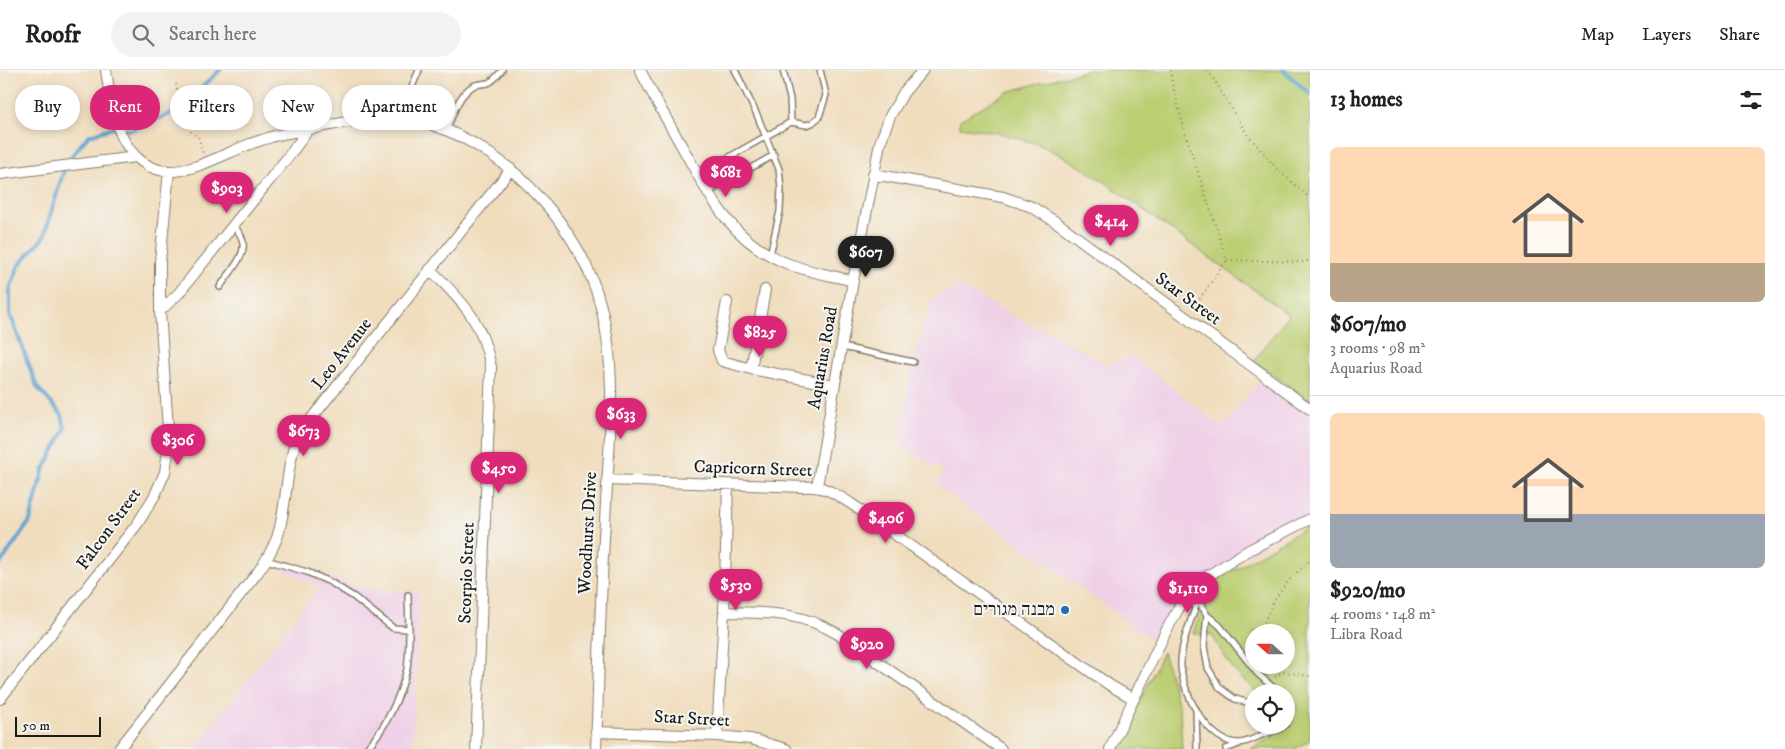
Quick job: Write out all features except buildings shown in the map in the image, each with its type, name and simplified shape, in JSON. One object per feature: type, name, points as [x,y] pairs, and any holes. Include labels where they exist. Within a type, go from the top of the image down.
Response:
[{"type":"street","points":[[106,70],[116,118],[128,148],[136,157],[158,170],[169,171]]},
{"type":"street","points":[[640,70],[708,192],[724,218],[736,230],[748,241],[770,255],[808,271],[852,281]]},
{"type":"street","name":"Aquarius Road","points":[[817,486],[852,281],[880,143],[890,116],[904,92],[924,70]]},
{"type":"street","points":[[160,310],[178,294],[308,130]]},
{"type":"street","name":"Woodhurst Drive","points":[[169,171],[183,170],[261,140],[308,130]]},
{"type":"street","name":"Woodhurst Drive","points":[[446,130],[474,142],[511,169],[539,197],[567,231],[600,302],[606,329],[610,366],[596,749]]},
{"type":"street","points":[[0,174],[136,157]]},
{"type":"street","name":"Leo Avenue","points":[[119,749],[270,554],[280,527],[287,479],[296,442],[307,424],[511,169]]},
{"type":"street","name":"Falcon Street","points":[[0,698],[138,523],[165,472],[169,444],[160,310],[160,262],[169,171]]},
{"type":"street","name":"Star Street","points":[[873,174],[1003,197],[1032,207],[1059,224],[1310,409]]},
{"type":"street","name":"Scorpio Street","points":[[430,269],[464,304],[477,323],[487,346],[491,367],[476,749]]},
{"type":"street","points":[[751,369],[766,290]]},
{"type":"street","points":[[727,302],[718,350],[722,361],[751,369],[834,385]]},
{"type":"street","name":"Capricorn Street","points":[[607,480],[817,486],[850,503],[1112,686],[1134,699]]},
{"type":"street","points":[[717,736],[724,612],[728,484]]},
{"type":"street","points":[[1110,749],[1178,605],[1191,590],[1206,577],[1250,550],[1310,519]]},
{"type":"street","points":[[724,612],[782,613],[822,625],[838,634],[1001,749]]},
{"type":"street","name":"Star Street","points":[[596,732],[751,739],[786,749]]},
{"type":"lane","points":[[413,85],[419,70]]},
{"type":"lane","points":[[455,109],[473,86],[489,83],[502,70]]},
{"type":"lane","points":[[735,70],[757,115],[779,169],[781,188],[776,235],[770,255]]},
{"type":"lane","points":[[783,70],[790,98],[790,122]]},
{"type":"lane","points":[[698,175],[766,138],[790,122],[806,125],[812,124],[819,118],[826,95],[820,70]]},
{"type":"lane","points":[[708,192],[774,155]]},
{"type":"lane","points":[[220,288],[243,252],[245,244],[233,226]]},
{"type":"lane","points":[[841,347],[913,362]]},
{"type":"lane","points":[[266,560],[307,572],[330,582],[354,597],[393,628],[409,629]]},
{"type":"lane","points":[[1191,590],[1207,614],[1220,626],[1268,684]]},
{"type":"lane","points":[[366,749],[381,730],[396,701],[406,669],[409,629],[408,596]]},
{"type":"lane","points":[[1198,600],[1183,645],[1181,665],[1184,686],[1207,725],[1223,740],[1240,743]]},
{"type":"lane","points":[[1207,614],[1204,646],[1208,668],[1220,688],[1235,699],[1245,702]]},
{"type":"lane","points":[[1196,709],[1197,749]]},
{"type":"lane","points":[[1226,749],[1262,734]]},
{"type":"path","points":[[1171,70],[1172,83],[1187,139],[1227,260]]},
{"type":"path","points":[[1208,70],[1247,134],[1278,170],[1310,198]]},
{"type":"path","points":[[176,84],[188,126],[192,133],[198,136],[206,162]]},
{"type":"path","points":[[1227,260],[1304,262],[1310,260]]},
{"type":"path","points":[[1186,318],[1227,260]]},
{"type":"path","points":[[1265,624],[1271,606],[1299,569],[1310,561]]},
{"type":"path","points":[[1271,684],[1276,676],[1283,672],[1310,676]]},
{"type":"shaded area","points":[[960,286],[1033,327],[1038,327],[1108,365],[1131,356],[1223,427],[1263,377],[1310,411],[1310,517],[1190,589],[1160,642],[1135,629],[1112,610],[936,485],[944,471],[907,450],[900,439],[915,354],[933,298]]},
{"type":"shaded area","points":[[286,561],[368,590],[419,592],[413,749],[194,749],[320,586],[282,570]]},
{"type":"green space","points":[[1088,70],[1310,70],[1310,401],[1254,361],[1289,315],[1105,182],[1063,156],[1038,144],[999,133],[960,127],[960,120],[1007,92]]},
{"type":"green space","points":[[1310,525],[1310,740],[1295,749],[1250,749],[1277,734],[1295,734],[1295,713],[1297,707],[1295,706],[1295,684],[1247,684],[1231,666],[1213,636],[1193,633],[1204,602],[1199,593],[1217,580]]},
{"type":"green space","points":[[1163,652],[1180,710],[1182,749],[1118,749]]},
{"type":"waterway","points":[[0,564],[30,521],[43,471],[65,429],[62,415],[37,387],[10,314],[10,289],[19,265],[44,237],[63,173],[71,157],[88,136],[111,128],[131,130],[170,114],[189,100],[220,70]]},
{"type":"waterway","points":[[1283,70],[1310,94]]},
{"type":"place","name":"מבנה מגורים","points":[[1065,610]]}]
